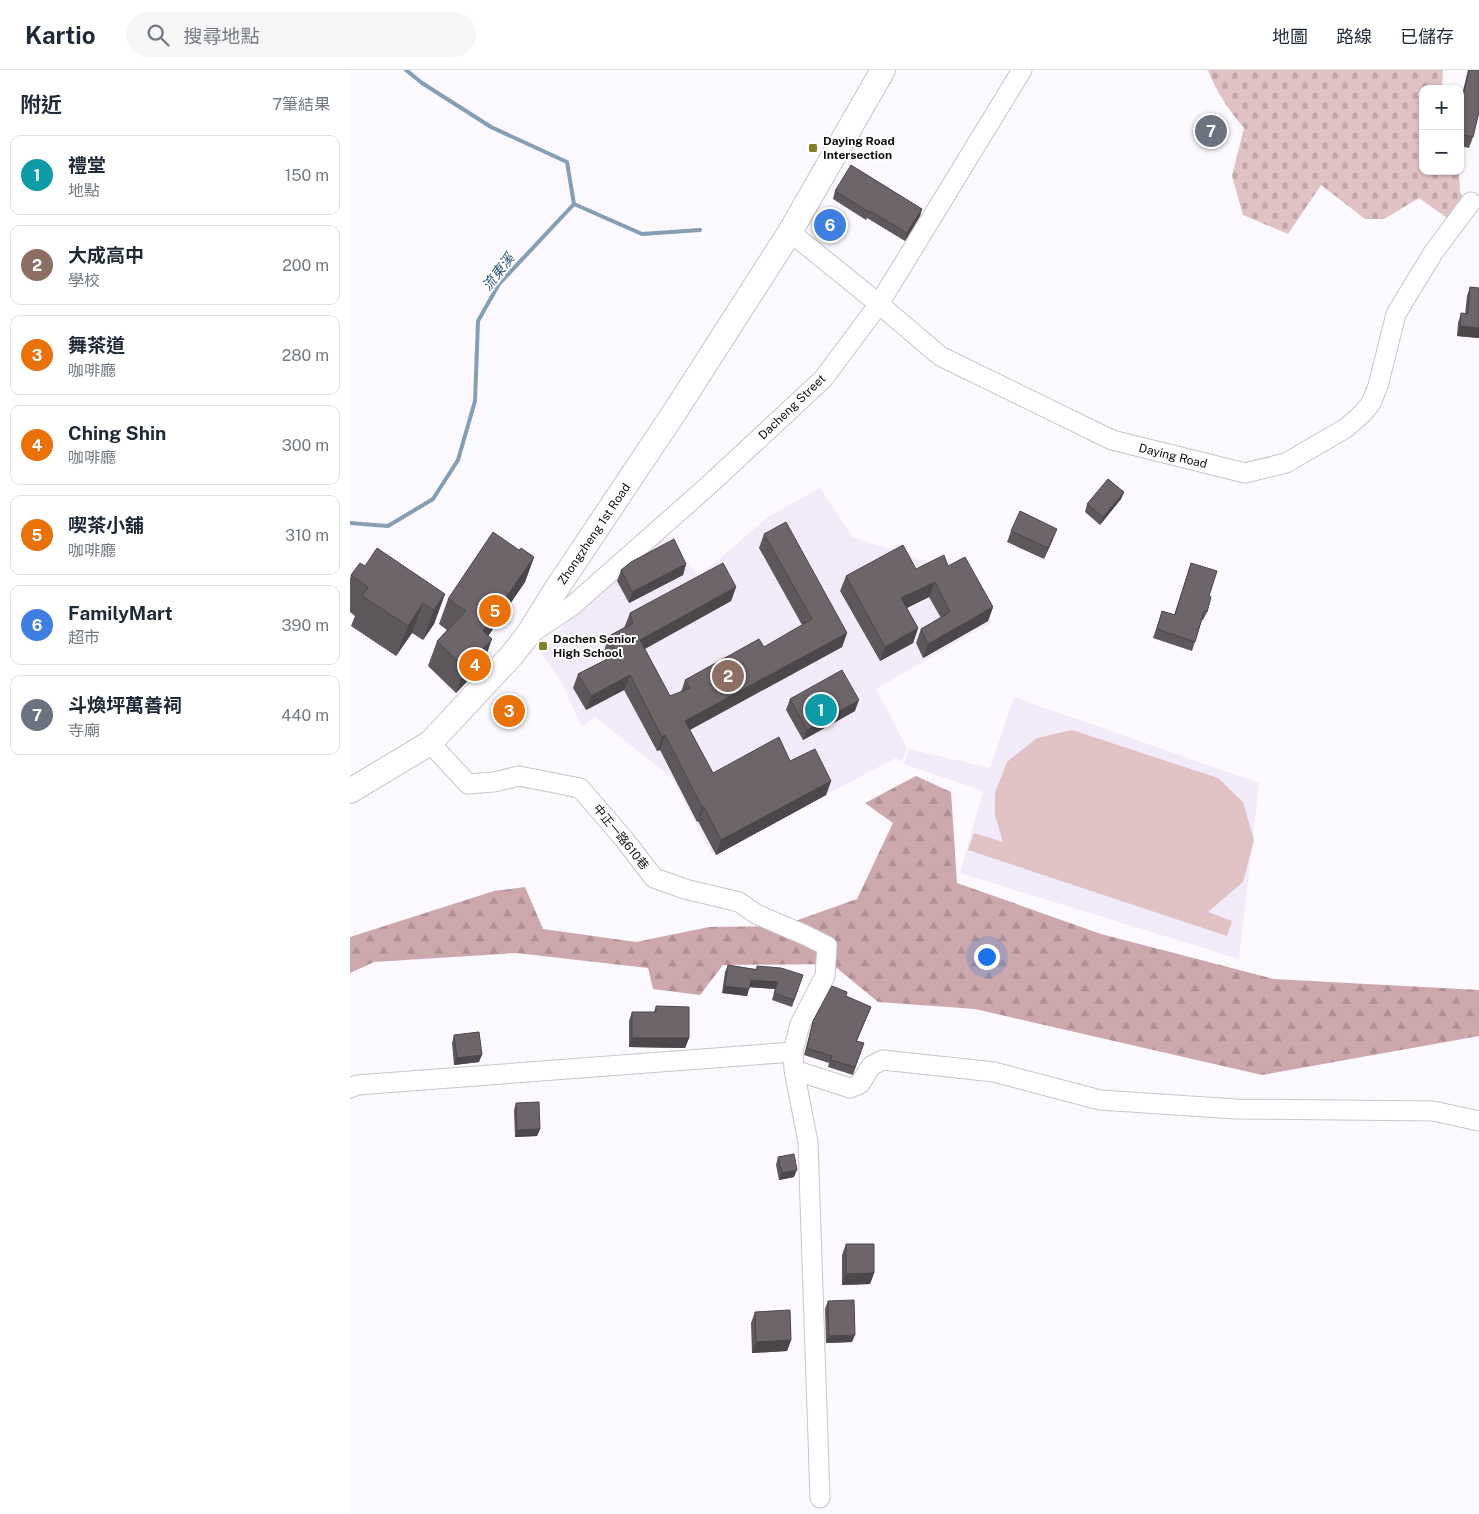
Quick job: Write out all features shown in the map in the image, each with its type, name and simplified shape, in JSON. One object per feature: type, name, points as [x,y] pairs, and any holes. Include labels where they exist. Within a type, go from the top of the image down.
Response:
[{"type":"main road","name":"Zhongzheng 1st Road","points":[[350,791],[430,743],[512,655],[527,636],[674,413],[790,232],[883,70]]},
{"type":"street","name":"Dacheng Street","points":[[527,636],[579,599],[709,485],[823,379],[879,304],[1022,70]]},
{"type":"street","name":"Daying Road","points":[[790,232],[940,356],[1112,440],[1245,473],[1286,463],[1346,428],[1363,413],[1371,403],[1378,386],[1396,314],[1433,253],[1471,202]]},
{"type":"street","name":"中正一路610巷","points":[[430,743],[468,784],[494,782],[519,776],[580,788],[624,839],[654,878],[685,889],[739,902],[756,914],[805,934],[827,946],[825,976],[800,1024],[793,1061]]},
{"type":"street","points":[[350,1088],[356,1085],[793,1061],[850,1088],[860,1084],[871,1066],[883,1060],[994,1072],[1100,1100],[1236,1109],[1433,1111],[1479,1121]]},
{"type":"street","points":[[793,1061],[808,1142],[820,1498]]},
{"type":"shaded area","points":[[820,488],[853,537],[958,572],[992,622],[876,689],[907,748],[902,762],[896,758],[712,854],[672,778],[595,717],[582,727],[562,683],[542,654],[565,624],[662,534],[699,576],[768,517]]},
{"type":"shaded area","points":[[1014,697],[1259,783],[1239,959],[960,873],[983,791],[904,764],[909,749],[990,768]]},
{"type":"green space","points":[[1208,70],[1443,70],[1442,85],[1419,85],[1419,175],[1459,175],[1460,192],[1466,200],[1450,220],[1419,198],[1384,219],[1365,219],[1321,185],[1288,234],[1243,215],[1232,176],[1244,128],[1223,101]]},
{"type":"green space","points":[[1072,730],[1218,778],[1243,802],[1254,840],[1243,882],[1208,912],[1232,921],[1227,936],[968,850],[974,833],[1003,842],[995,815],[995,793],[1007,762],[1037,738]]},
{"type":"green space","points":[[916,776],[951,792],[957,883],[1101,934],[1274,979],[1479,990],[1479,1036],[1262,1075],[975,1009],[878,1002],[832,964],[723,965],[700,995],[653,989],[648,968],[516,953],[374,962],[350,973],[350,937],[494,891],[525,887],[543,929],[636,942],[709,927],[781,926],[857,899],[893,823],[865,803]]},
{"type":"building","points":[[1469,70],[1479,70],[1479,112],[1473,137],[1464,135],[1464,92]]},
{"type":"building","points":[[851,165],[922,209],[907,233],[835,191]]},
{"type":"building","points":[[1470,287],[1479,288],[1479,328],[1460,326],[1461,313],[1468,314]]},
{"type":"building","points":[[1108,479],[1124,492],[1103,517],[1087,504]]},
{"type":"building","points":[[1020,511],[1057,529],[1048,548],[1011,531]]},
{"type":"building","points":[[786,522],[847,633],[685,721],[713,773],[779,737],[790,761],[815,749],[831,781],[721,840],[665,735],[662,737],[630,675],[591,696],[578,674],[617,654],[609,636],[633,623],[630,613],[723,563],[736,587],[640,640],[670,696],[690,688],[685,680],[759,639],[764,647],[812,619],[764,534]]},
{"type":"building","points":[[493,532],[519,550],[521,548],[534,557],[483,631],[492,639],[465,668],[437,641],[466,611],[448,599]]},
{"type":"building","points":[[674,539],[686,564],[632,592],[621,570],[631,562]]},
{"type":"building","points":[[903,545],[916,569],[944,555],[948,566],[965,557],[993,607],[928,644],[921,629],[950,612],[935,582],[901,598],[918,628],[885,647],[846,576]]},
{"type":"building","points":[[377,548],[445,594],[434,610],[423,603],[408,626],[362,596],[368,587],[351,575],[360,563],[365,566]]},
{"type":"building","points":[[1191,563],[1217,571],[1209,596],[1211,597],[1207,612],[1204,611],[1195,642],[1157,629],[1162,611],[1175,615]]},
{"type":"building","points":[[842,670],[859,700],[807,730],[790,699]]},
{"type":"building","points":[[728,965],[757,970],[757,966],[781,968],[803,975],[794,1000],[774,993],[778,982],[751,980],[749,989],[725,986]]},
{"type":"building","points":[[832,986],[847,992],[846,996],[871,1007],[856,1041],[864,1043],[855,1067],[831,1060],[832,1056],[807,1048],[813,1021]]},
{"type":"building","points":[[656,1006],[689,1007],[689,1038],[632,1038],[632,1012],[656,1012]]},
{"type":"building","points":[[479,1032],[482,1055],[457,1058],[454,1035]]},
{"type":"building","points":[[539,1102],[540,1129],[517,1130],[516,1103]]},
{"type":"building","points":[[794,1154],[797,1170],[782,1173],[778,1157]]},
{"type":"building","points":[[846,1244],[874,1244],[874,1273],[846,1274]]},
{"type":"building","points":[[854,1300],[855,1335],[829,1336],[828,1301]]},
{"type":"building","points":[[790,1310],[791,1340],[756,1342],[755,1312]]},
{"type":"waterway","name":"流東溪","points":[[350,523],[388,526],[433,499],[458,460],[475,401],[478,321],[499,284],[574,204],[567,162],[491,127],[422,83],[406,70]]},
{"type":"waterway","points":[[574,204],[642,234],[700,230]]},
{"type":"place","name":"斗煥坪萬善祠","points":[[1211,131]]},
{"type":"place","name":"Daying Road Intersection","points":[[813,148]]},
{"type":"place","name":"FamilyMart","points":[[830,225]]},
{"type":"place","name":"喫茶小舖","points":[[495,611]]},
{"type":"place","name":"Dachen Senior High School","points":[[543,646]]},
{"type":"place","name":"Ching Shin","points":[[475,665]]},
{"type":"place","name":"大成高中","points":[[728,676]]},
{"type":"place","name":"禮堂","points":[[821,710]]},
{"type":"place","name":"舞茶道","points":[[509,711]]}]
